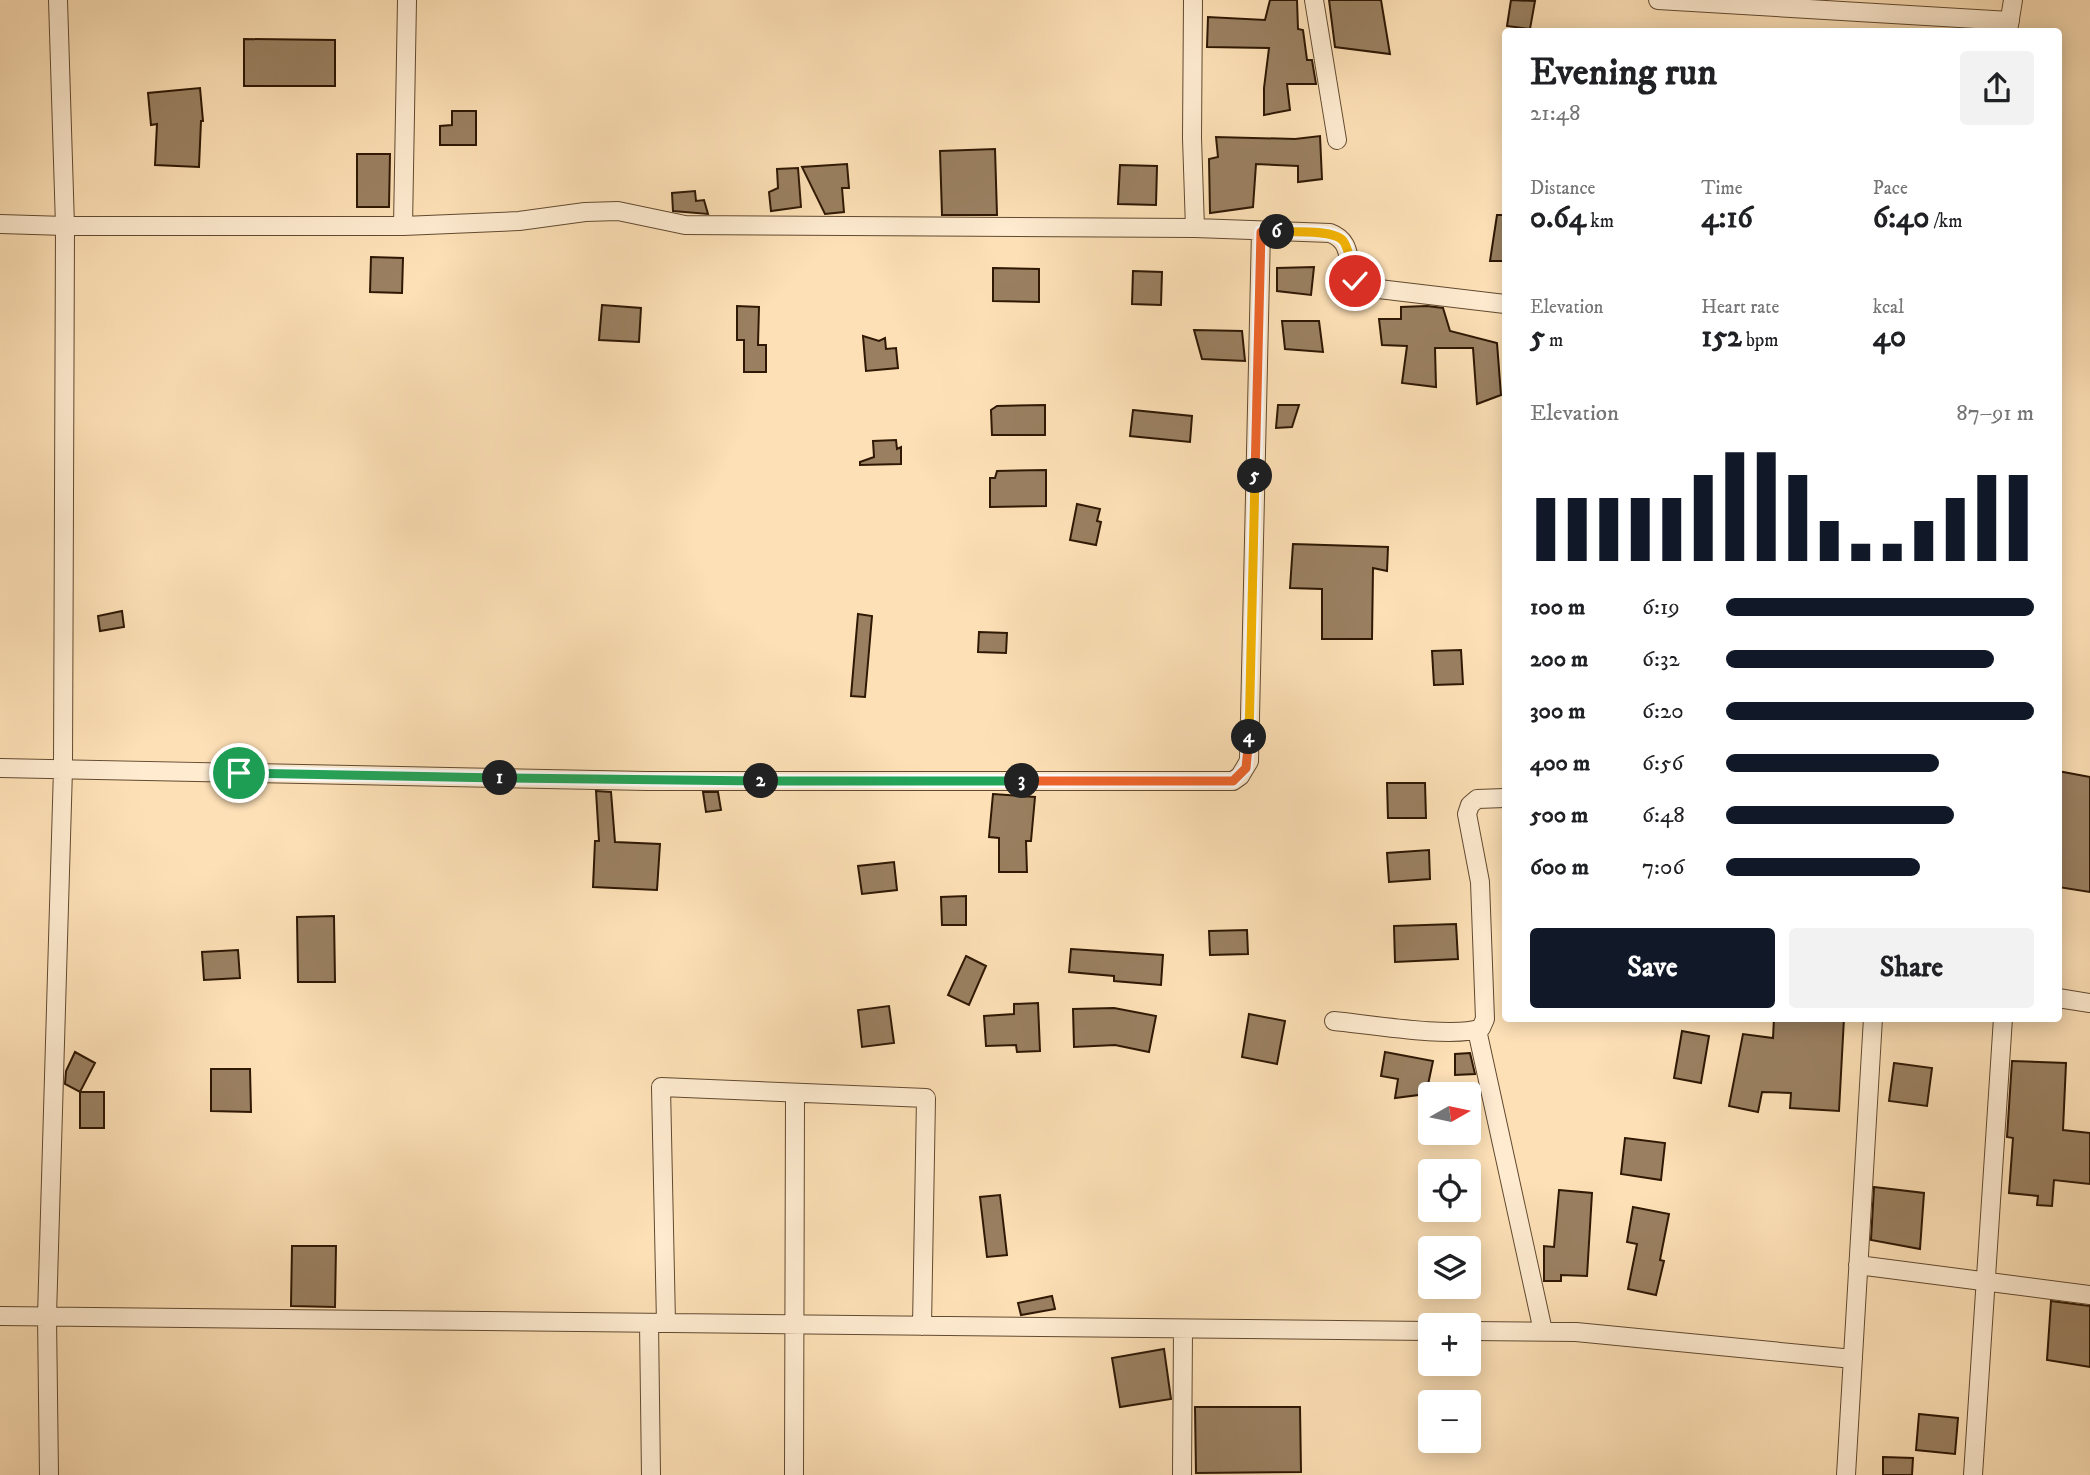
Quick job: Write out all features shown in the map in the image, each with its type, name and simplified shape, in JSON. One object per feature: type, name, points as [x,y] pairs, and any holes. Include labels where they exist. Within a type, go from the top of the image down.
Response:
[{"type":"street","points":[[49,1475],[47,1316],[64,769],[65,226],[58,0]]},
{"type":"street","points":[[403,226],[407,0]]},
{"type":"street","points":[[1193,0],[1192,138],[1195,228]]},
{"type":"street","points":[[1314,0],[1337,140]]},
{"type":"street","points":[[1658,0],[2009,26],[2013,0]]},
{"type":"street","points":[[0,224],[403,226],[519,221],[585,212],[618,211],[685,225],[1195,228],[1330,233],[1344,242],[1355,281],[1369,289],[1502,304]]},
{"type":"street","points":[[0,768],[647,781],[1233,781],[1240,776],[1248,761],[1261,232]]},
{"type":"street","points":[[1334,1021],[1418,1030],[1477,1030],[1484,1025],[1482,902],[1467,814],[1470,805],[1477,799],[1502,798]]},
{"type":"street","points":[[2062,999],[2090,1003]]},
{"type":"street","points":[[1846,1475],[1873,1022]]},
{"type":"street","points":[[1973,1475],[2003,1022]]},
{"type":"street","points":[[1477,1030],[1542,1331]]},
{"type":"street","points":[[651,1475],[661,1087],[926,1098],[922,1326]]},
{"type":"street","points":[[793,1475],[795,1093]]},
{"type":"street","points":[[1858,1265],[2090,1295]]},
{"type":"street","points":[[0,1316],[1418,1331]]},
{"type":"street","points":[[1182,1475],[1183,1329]]},
{"type":"street","points":[[1481,1331],[1542,1331],[1853,1359]]},
{"type":"building","points":[[1270,0],[1297,0],[1298,29],[1303,30],[1307,60],[1312,60],[1316,84],[1287,84],[1290,110],[1264,115],[1269,48],[1207,47],[1208,17],[1265,20]]},
{"type":"building","points":[[1329,0],[1381,0],[1390,54],[1335,47]]},
{"type":"building","points":[[1511,0],[1535,1],[1530,28],[1507,26]]},
{"type":"building","points":[[244,39],[335,40],[335,86],[244,86]]},
{"type":"building","points":[[200,88],[203,121],[199,167],[155,165],[157,124],[151,125],[148,93]]},
{"type":"building","points":[[452,111],[476,111],[476,145],[440,145],[440,126],[452,125]]},
{"type":"building","points":[[1320,136],[1322,179],[1298,182],[1298,166],[1256,164],[1253,207],[1210,213],[1209,159],[1218,157],[1216,137],[1295,139]]},
{"type":"building","points":[[995,149],[997,215],[942,215],[940,151]]},
{"type":"building","points":[[357,154],[390,154],[389,207],[357,207]]},
{"type":"building","points":[[847,164],[849,188],[842,188],[844,212],[825,214],[802,167]]},
{"type":"building","points":[[1120,165],[1157,166],[1156,205],[1118,204]]},
{"type":"building","points":[[798,168],[801,207],[771,211],[769,192],[778,188],[777,169]]},
{"type":"building","points":[[695,191],[696,201],[704,200],[708,214],[673,211],[672,193]]},
{"type":"building","points":[[1497,215],[1502,215],[1502,261],[1490,261]]},
{"type":"building","points":[[371,257],[403,258],[402,293],[370,292]]},
{"type":"building","points":[[1314,267],[1311,295],[1277,291],[1277,268]]},
{"type":"building","points":[[993,268],[1039,269],[1039,302],[993,301]]},
{"type":"building","points":[[1133,271],[1162,272],[1161,305],[1132,304]]},
{"type":"building","points":[[602,305],[641,308],[639,342],[599,340]]},
{"type":"building","points":[[737,306],[759,307],[758,345],[766,345],[766,372],[744,372],[744,340],[737,340]]},
{"type":"building","points":[[1401,307],[1443,308],[1450,331],[1497,343],[1501,395],[1477,404],[1473,348],[1435,348],[1436,387],[1402,383],[1407,346],[1382,345],[1379,319],[1401,319]]},
{"type":"building","points":[[1282,321],[1319,321],[1323,352],[1285,349]]},
{"type":"building","points":[[1194,330],[1242,331],[1245,361],[1202,359]]},
{"type":"building","points":[[863,336],[879,341],[885,338],[886,349],[896,348],[898,368],[866,371]]},
{"type":"building","points":[[1045,405],[1045,435],[992,435],[991,410],[997,406]]},
{"type":"building","points":[[1278,405],[1299,405],[1292,427],[1276,428]]},
{"type":"building","points":[[1133,410],[1192,416],[1190,442],[1130,436]]},
{"type":"building","points":[[896,440],[897,449],[901,447],[901,464],[860,465],[860,462],[874,457],[873,441]]},
{"type":"building","points":[[1046,470],[1046,506],[990,507],[990,478],[995,478],[997,471]]},
{"type":"building","points":[[1077,504],[1100,509],[1097,521],[1101,522],[1096,545],[1070,540]]},
{"type":"building","points":[[1293,544],[1388,547],[1387,571],[1373,568],[1372,639],[1322,639],[1322,589],[1290,588]]},
{"type":"building","points":[[122,611],[124,627],[100,631],[98,616]]},
{"type":"building","points":[[858,614],[872,616],[865,697],[851,696]]},
{"type":"building","points":[[979,632],[1007,633],[1006,653],[978,652]]},
{"type":"building","points":[[1461,650],[1463,684],[1434,685],[1432,651]]},
{"type":"building","points":[[2062,772],[2090,777],[2090,892],[2062,888]]},
{"type":"building","points":[[1387,783],[1425,783],[1426,818],[1388,818]]},
{"type":"building","points":[[596,791],[611,792],[615,842],[660,844],[657,890],[593,887],[595,841],[599,841]]},
{"type":"building","points":[[703,792],[718,792],[721,810],[706,812]]},
{"type":"building","points":[[993,794],[1035,797],[1031,841],[1026,841],[1027,872],[999,872],[999,838],[989,837]]},
{"type":"building","points":[[1429,850],[1430,879],[1389,882],[1387,853]]},
{"type":"building","points":[[894,862],[897,890],[862,894],[858,866]]},
{"type":"building","points":[[966,896],[966,925],[942,925],[941,897]]},
{"type":"building","points":[[334,916],[335,982],[298,982],[297,917]]},
{"type":"building","points":[[1456,924],[1458,959],[1395,962],[1394,926]]},
{"type":"building","points":[[1247,930],[1248,954],[1210,955],[1209,931]]},
{"type":"building","points":[[1071,949],[1163,955],[1161,985],[1114,981],[1114,976],[1069,972]]},
{"type":"building","points":[[238,950],[240,978],[204,980],[202,952]]},
{"type":"building","points":[[966,956],[986,966],[969,1005],[948,995]]},
{"type":"building","points":[[1038,1003],[1040,1051],[1017,1052],[1016,1045],[986,1046],[984,1016],[1014,1014],[1014,1004]]},
{"type":"building","points":[[889,1006],[894,1043],[862,1047],[858,1010]]},
{"type":"building","points":[[1114,1008],[1156,1016],[1149,1052],[1115,1045],[1074,1047],[1073,1009]]},
{"type":"building","points":[[1249,1014],[1285,1021],[1277,1064],[1242,1057]]},
{"type":"building","points":[[1774,1022],[1844,1022],[1839,1111],[1790,1108],[1791,1093],[1762,1092],[1758,1112],[1729,1106],[1743,1034],[1773,1038]]},
{"type":"building","points":[[1682,1031],[1709,1036],[1701,1083],[1674,1078]]},
{"type":"building","points":[[75,1052],[95,1063],[80,1092],[65,1084],[66,1071]]},
{"type":"building","points":[[1385,1052],[1433,1061],[1429,1082],[1418,1082],[1418,1095],[1395,1098],[1398,1079],[1381,1076]]},
{"type":"building","points":[[1470,1053],[1475,1074],[1455,1075],[1455,1054]]},
{"type":"building","points":[[2012,1061],[2066,1063],[2063,1130],[2090,1133],[2090,1184],[2054,1180],[2052,1206],[2037,1205],[2038,1196],[2009,1193],[2013,1138],[2007,1137]]},
{"type":"building","points":[[1894,1063],[1932,1068],[1927,1106],[1889,1101]]},
{"type":"building","points":[[211,1069],[250,1069],[251,1112],[211,1111]]},
{"type":"building","points":[[80,1092],[104,1092],[104,1128],[80,1128]]},
{"type":"building","points":[[1625,1138],[1665,1143],[1661,1180],[1621,1174]]},
{"type":"building","points":[[1874,1187],[1924,1193],[1920,1249],[1871,1240]]},
{"type":"building","points":[[1559,1190],[1592,1193],[1587,1276],[1561,1275],[1561,1281],[1544,1281],[1544,1246],[1554,1247]]},
{"type":"building","points":[[1000,1195],[1007,1255],[987,1257],[980,1197]]},
{"type":"building","points":[[1633,1207],[1669,1214],[1660,1260],[1664,1261],[1656,1295],[1628,1289],[1637,1244],[1627,1242]]},
{"type":"building","points":[[292,1246],[336,1246],[335,1307],[291,1306]]},
{"type":"building","points":[[1052,1296],[1055,1309],[1021,1315],[1018,1303]]},
{"type":"building","points":[[2051,1301],[2090,1306],[2090,1367],[2047,1360]]},
{"type":"building","points":[[1164,1349],[1171,1399],[1120,1407],[1112,1358]]},
{"type":"building","points":[[1195,1407],[1300,1407],[1301,1472],[1196,1473]]},
{"type":"building","points":[[1919,1414],[1958,1418],[1955,1454],[1916,1450]]},
{"type":"building","points":[[1883,1457],[1913,1458],[1912,1475],[1883,1475]]},
{"type":"route","points":[[239,773],[647,781],[1233,781],[1240,776],[1248,761],[1261,232],[1330,233],[1338,236],[1344,242],[1355,281]]}]
